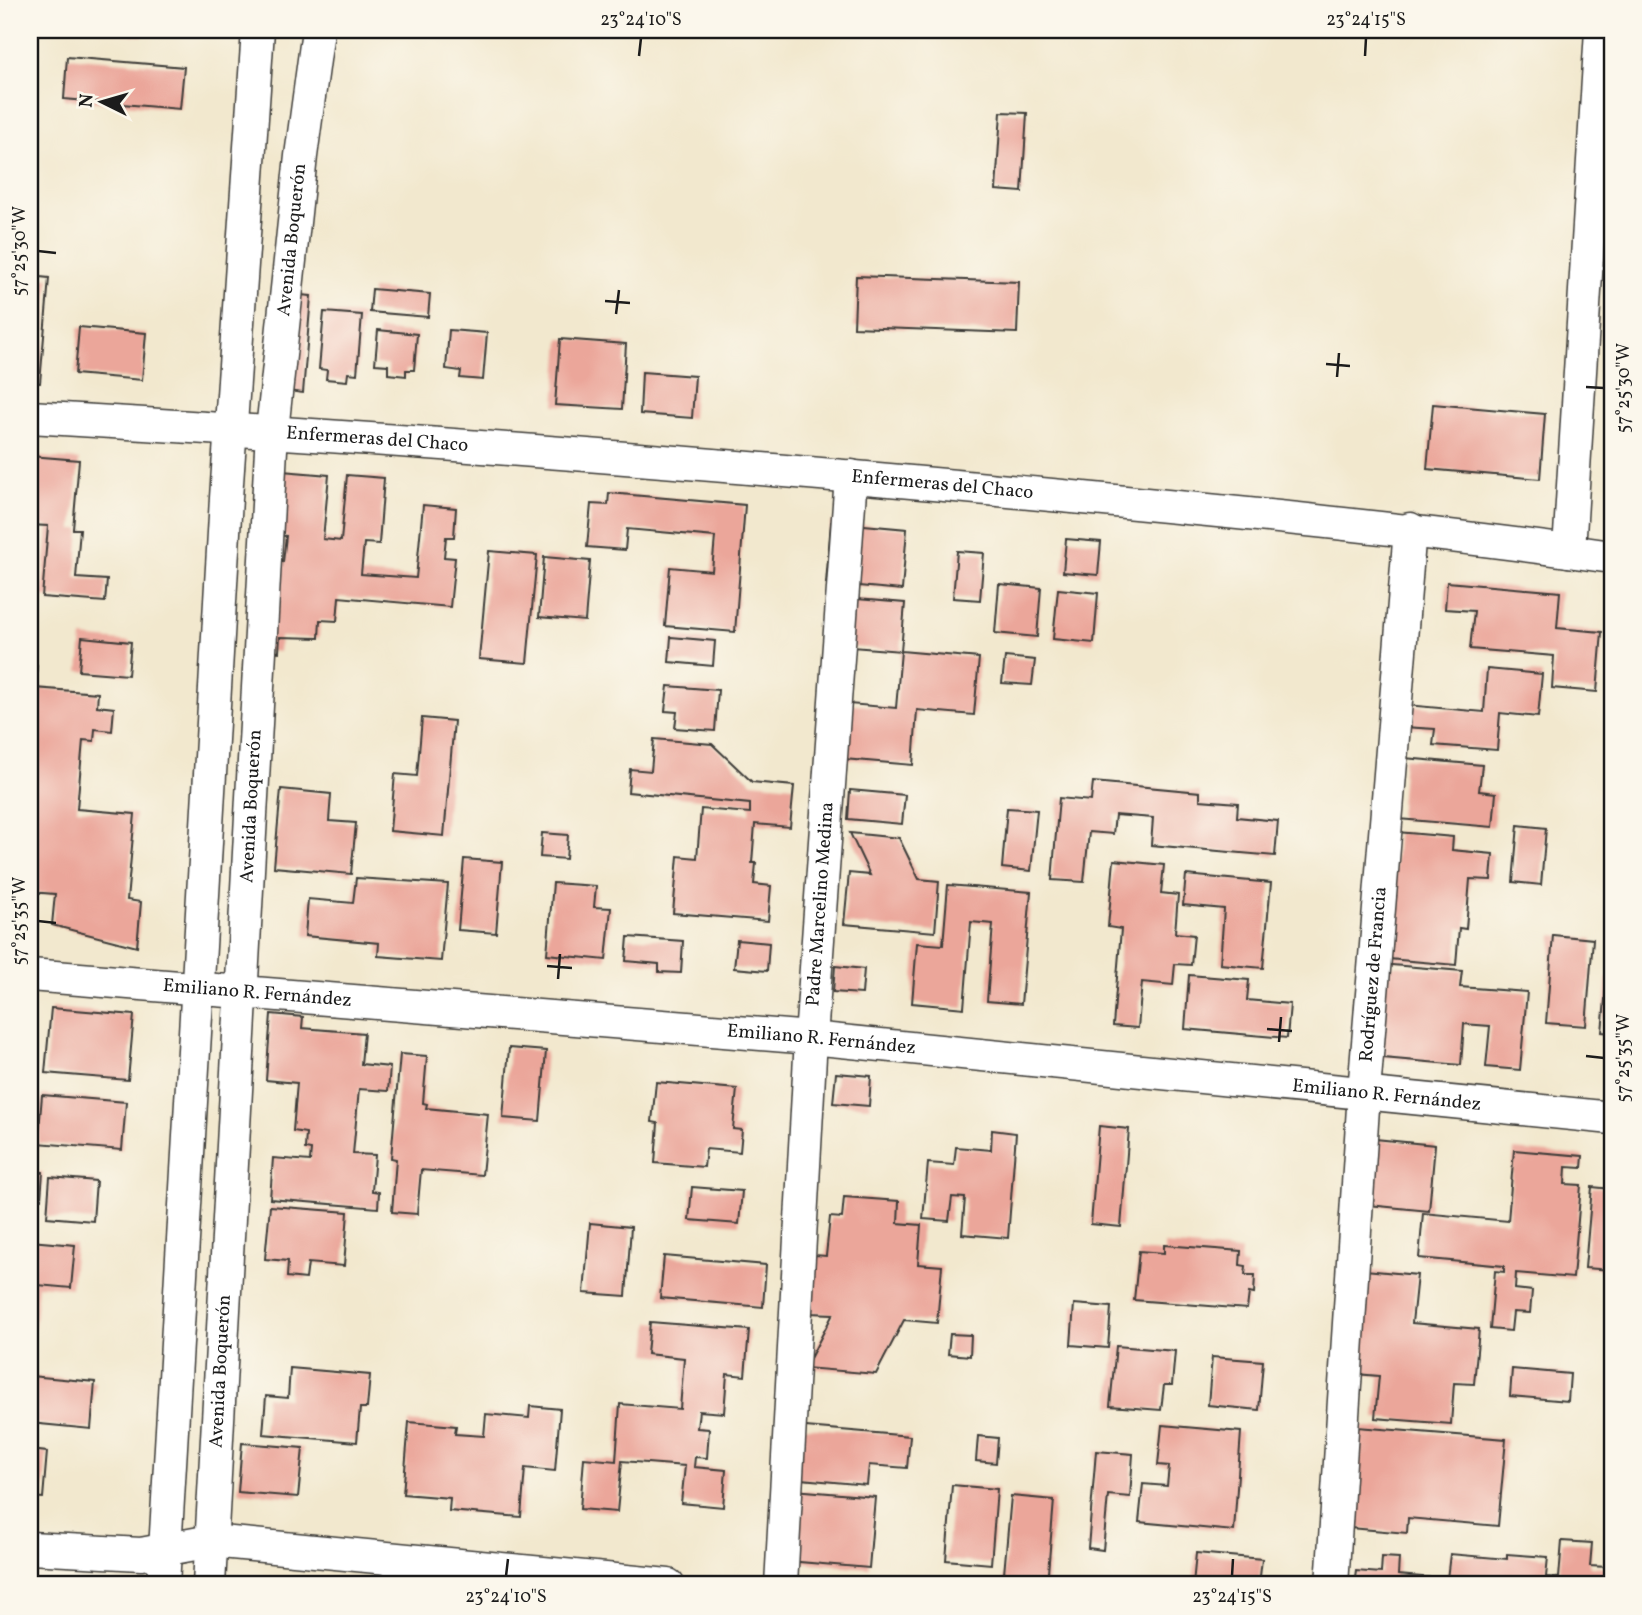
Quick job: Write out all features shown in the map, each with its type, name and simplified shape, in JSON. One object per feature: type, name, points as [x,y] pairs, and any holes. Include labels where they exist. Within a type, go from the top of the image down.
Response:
[{"type":"street","points":[[163,1585],[231,429],[258,30]]},
{"type":"street","name":"Avenida Boquerón","points":[[209,1585],[272,431],[301,156],[318,30]]},
{"type":"street","points":[[1569,551],[1601,30]]},
{"type":"street","name":"Enfermeras del Chaco","points":[[30,417],[272,431],[851,476],[1410,529],[1612,557]]},
{"type":"street","name":"Padre Marcelino Medina","points":[[781,1585],[811,1038],[851,476]]},
{"type":"street","name":"Rodríguez de Francia","points":[[1332,1585],[1364,1091],[1410,529]]},
{"type":"street","name":"Emiliano R. Fernández","points":[[30,975],[811,1038],[1364,1091],[1612,1118]]},
{"type":"street","points":[[30,1548],[141,1554],[211,1541],[668,1585]]},
{"type":"building","points":[[98,30],[143,30],[143,36]]},
{"type":"building","points":[[67,57],[184,67],[180,109],[64,99]]},
{"type":"building","points":[[1001,112],[1027,113],[1022,192],[996,190]]},
{"type":"building","points":[[30,236],[34,236],[32,268],[30,268]]},
{"type":"building","points":[[30,276],[49,278],[40,383],[30,383]]},
{"type":"building","points":[[856,276],[1019,282],[1017,333],[854,327]]},
{"type":"building","points":[[372,289],[430,294],[428,317],[370,312]]},
{"type":"building","points":[[288,294],[311,296],[303,393],[279,390]]},
{"type":"building","points":[[324,312],[362,315],[357,374],[348,373],[347,381],[326,379],[327,370],[319,369]]},
{"type":"building","points":[[79,327],[146,333],[142,380],[75,374]]},
{"type":"building","points":[[378,330],[417,334],[414,370],[406,370],[406,376],[388,374],[388,365],[375,364]]},
{"type":"building","points":[[449,330],[487,333],[483,380],[460,378],[461,371],[446,369]]},
{"type":"building","points":[[560,339],[626,344],[622,409],[555,405]]},
{"type":"building","points":[[642,372],[695,376],[692,418],[640,414]]},
{"type":"building","points":[[1433,404],[1545,414],[1540,479],[1427,469]]},
{"type":"building","points":[[30,456],[79,460],[73,529],[80,529],[76,578],[107,580],[105,602],[42,597],[48,526],[30,525]]},
{"type":"building","points":[[270,470],[329,475],[323,539],[341,541],[347,475],[384,478],[379,544],[364,543],[361,574],[416,578],[423,505],[456,508],[454,537],[446,537],[444,557],[455,558],[450,607],[339,597],[337,621],[320,620],[319,638],[280,637],[279,652],[249,649],[257,560],[283,562],[286,536],[264,534]]},
{"type":"building","points":[[609,493],[745,505],[735,632],[665,626],[670,567],[712,571],[715,537],[627,529],[625,550],[587,547],[591,504],[608,505]]},
{"type":"building","points":[[831,522],[907,529],[902,590],[826,583]]},
{"type":"building","points":[[1066,539],[1101,542],[1098,575],[1063,572]]},
{"type":"building","points":[[489,551],[537,555],[527,663],[479,659]]},
{"type":"building","points":[[957,551],[984,553],[980,600],[953,598]]},
{"type":"building","points":[[544,557],[590,561],[585,621],[539,617]]},
{"type":"building","points":[[1447,582],[1560,592],[1557,628],[1602,632],[1597,692],[1552,688],[1554,656],[1470,649],[1474,611],[1445,609]]},
{"type":"building","points":[[999,584],[1041,588],[1037,637],[995,633]]},
{"type":"building","points":[[1058,589],[1098,593],[1094,643],[1053,639]]},
{"type":"building","points":[[832,597],[905,603],[901,651],[828,645]]},
{"type":"building","points":[[82,637],[131,642],[128,675],[79,671]]},
{"type":"building","points":[[671,637],[715,641],[713,666],[669,662]]},
{"type":"building","points":[[901,651],[979,658],[974,715],[917,710],[913,765],[844,759],[849,704],[896,708]]},
{"type":"building","points":[[1005,657],[1035,660],[1032,685],[1002,683]]},
{"type":"building","points":[[30,665],[37,665],[35,688],[98,693],[97,706],[114,708],[112,731],[95,729],[94,741],[83,740],[77,809],[135,814],[127,900],[141,902],[137,947],[52,925],[55,894],[30,892]]},
{"type":"building","points":[[1487,669],[1542,674],[1538,717],[1500,713],[1497,750],[1433,745],[1435,729],[1404,727],[1406,705],[1484,712]]},
{"type":"building","points":[[668,686],[718,690],[715,731],[675,728],[677,712],[665,711]]},
{"type":"building","points":[[422,718],[454,721],[444,836],[390,831],[395,774],[417,776]]},
{"type":"building","points":[[654,739],[712,744],[752,782],[794,786],[790,827],[755,824],[752,863],[756,863],[754,884],[771,886],[768,921],[673,913],[678,856],[697,858],[701,809],[750,813],[750,804],[628,792],[630,769],[651,771]]},
{"type":"building","points":[[1404,758],[1482,765],[1479,791],[1496,793],[1493,827],[1399,819]]},
{"type":"building","points":[[1093,782],[1200,792],[1200,800],[1238,803],[1237,817],[1278,821],[1275,856],[1151,845],[1153,818],[1115,815],[1113,834],[1089,832],[1084,882],[1052,880],[1059,798],[1091,801]]},
{"type":"building","points":[[281,789],[331,794],[329,821],[356,823],[351,874],[274,867]]},
{"type":"building","points":[[850,790],[905,795],[902,824],[848,819]]},
{"type":"building","points":[[1007,808],[1037,810],[1031,871],[1002,868]]},
{"type":"building","points":[[1518,825],[1546,828],[1541,885],[1513,882]]},
{"type":"building","points":[[1397,832],[1453,837],[1452,850],[1493,854],[1491,880],[1470,879],[1466,929],[1459,928],[1456,965],[1389,959]]},
{"type":"building","points":[[542,833],[568,835],[566,859],[540,857]]},
{"type":"building","points":[[850,833],[899,838],[919,879],[939,881],[935,932],[844,924],[849,873],[870,875]]},
{"type":"building","points":[[464,859],[502,862],[496,933],[458,930]]},
{"type":"building","points":[[1114,860],[1164,865],[1161,893],[1178,895],[1175,933],[1194,935],[1191,965],[1175,964],[1173,985],[1142,982],[1138,1028],[1113,1026],[1121,929],[1108,927]]},
{"type":"building","points":[[1186,875],[1271,883],[1263,968],[1220,964],[1224,909],[1183,905]]},
{"type":"building","points":[[356,878],[448,884],[441,961],[378,956],[379,943],[305,936],[308,899],[353,903]]},
{"type":"building","points":[[553,883],[596,886],[594,907],[611,908],[606,960],[547,954]]},
{"type":"building","points":[[948,885],[1031,892],[1021,1004],[987,1001],[993,924],[971,922],[964,1008],[912,1003],[917,943],[943,945]]},
{"type":"building","points":[[1553,935],[1593,939],[1586,1026],[1546,1023]]},
{"type":"building","points":[[628,937],[683,941],[681,973],[659,972],[659,964],[626,961]]},
{"type":"building","points":[[737,940],[769,943],[767,971],[734,968]]},
{"type":"building","points":[[1380,964],[1462,971],[1460,987],[1527,992],[1520,1070],[1486,1067],[1490,1026],[1464,1024],[1461,1065],[1372,1057]]},
{"type":"building","points":[[835,966],[864,969],[862,994],[833,992]]},
{"type":"building","points":[[1189,975],[1249,980],[1247,1000],[1290,1004],[1287,1038],[1185,1029]]},
{"type":"building","points":[[1607,978],[1612,978],[1612,1033],[1602,1032]]},
{"type":"building","points":[[51,1008],[134,1015],[128,1080],[45,1073]]},
{"type":"building","points":[[271,1014],[303,1017],[302,1028],[364,1033],[361,1064],[390,1067],[388,1091],[359,1089],[353,1154],[375,1155],[372,1191],[379,1192],[378,1208],[270,1199],[273,1158],[310,1161],[311,1150],[305,1149],[306,1133],[293,1131],[297,1083],[266,1080]]},
{"type":"building","points":[[509,1048],[546,1051],[540,1121],[503,1118]]},
{"type":"building","points":[[400,1054],[427,1056],[423,1103],[427,1104],[426,1108],[488,1114],[482,1175],[421,1170],[417,1214],[392,1212],[396,1159],[391,1158]]},
{"type":"building","points":[[836,1073],[871,1076],[869,1106],[833,1103]]},
{"type":"building","points":[[656,1082],[737,1089],[733,1129],[742,1130],[740,1152],[706,1149],[704,1167],[655,1163],[658,1123],[652,1122]]},
{"type":"building","points":[[42,1095],[126,1102],[122,1150],[38,1143]]},
{"type":"building","points":[[1099,1126],[1129,1129],[1121,1227],[1091,1224]]},
{"type":"building","points":[[992,1130],[1016,1133],[1008,1238],[962,1234],[965,1198],[952,1197],[949,1221],[923,1219],[928,1163],[954,1165],[956,1147],[991,1150]]},
{"type":"building","points":[[1365,1138],[1435,1145],[1429,1211],[1359,1204]]},
{"type":"building","points":[[30,1142],[38,1143],[36,1172],[43,1172],[41,1199],[33,1198],[30,1218]]},
{"type":"building","points":[[1514,1150],[1583,1156],[1582,1168],[1566,1167],[1565,1184],[1581,1185],[1573,1278],[1516,1273],[1515,1289],[1532,1291],[1530,1313],[1513,1312],[1511,1331],[1490,1329],[1495,1271],[1504,1272],[1504,1266],[1419,1258],[1423,1213],[1508,1221]]},
{"type":"building","points":[[50,1177],[96,1181],[93,1221],[47,1217]]},
{"type":"building","points":[[692,1187],[742,1191],[739,1224],[689,1220]]},
{"type":"building","points":[[1592,1187],[1612,1189],[1612,1270],[1585,1268]]},
{"type":"building","points":[[844,1197],[899,1201],[898,1223],[921,1225],[918,1264],[942,1266],[937,1323],[904,1320],[876,1374],[805,1368],[833,1314],[810,1313],[815,1255],[826,1256],[830,1217],[842,1218]]},
{"type":"building","points":[[270,1206],[348,1212],[344,1266],[308,1263],[306,1279],[287,1277],[288,1261],[265,1259]]},
{"type":"building","points":[[590,1223],[631,1227],[626,1296],[584,1293]]},
{"type":"building","points":[[30,1241],[75,1245],[71,1288],[38,1285],[32,1355]]},
{"type":"building","points":[[1164,1245],[1241,1251],[1240,1265],[1246,1266],[1245,1275],[1255,1275],[1254,1294],[1249,1293],[1247,1309],[1134,1300],[1139,1251],[1164,1253]]},
{"type":"building","points":[[664,1256],[766,1265],[763,1307],[660,1298]]},
{"type":"building","points":[[1365,1270],[1417,1275],[1412,1323],[1479,1329],[1474,1384],[1454,1383],[1451,1424],[1375,1418],[1379,1376],[1356,1374]]},
{"type":"building","points":[[1074,1304],[1111,1307],[1108,1348],[1071,1345]]},
{"type":"building","points":[[650,1322],[749,1330],[745,1376],[727,1374],[724,1413],[699,1411],[697,1428],[709,1429],[707,1458],[695,1457],[694,1467],[726,1470],[723,1507],[681,1503],[685,1466],[622,1461],[617,1512],[580,1509],[584,1458],[616,1461],[620,1404],[680,1409],[684,1358],[647,1354]]},
{"type":"building","points":[[950,1334],[971,1335],[970,1356],[948,1354]]},
{"type":"building","points":[[1116,1346],[1175,1351],[1172,1385],[1164,1385],[1161,1410],[1110,1406]]},
{"type":"building","points":[[1212,1357],[1263,1361],[1259,1410],[1208,1405]]},
{"type":"building","points":[[290,1368],[370,1375],[367,1408],[360,1408],[357,1442],[263,1434],[266,1396],[288,1398]]},
{"type":"building","points":[[1512,1369],[1570,1374],[1568,1401],[1510,1396]]},
{"type":"building","points":[[30,1376],[95,1382],[91,1429],[30,1423]]},
{"type":"building","points":[[530,1406],[560,1409],[555,1471],[525,1468],[521,1517],[449,1511],[450,1498],[403,1494],[409,1422],[456,1426],[455,1434],[484,1436],[486,1414],[529,1418]]},
{"type":"building","points":[[1162,1425],[1241,1432],[1234,1531],[1139,1522],[1143,1484],[1167,1486],[1169,1466],[1158,1465]]},
{"type":"building","points":[[794,1426],[910,1436],[907,1468],[869,1465],[867,1485],[790,1478]]},
{"type":"building","points":[[1357,1427],[1506,1439],[1498,1526],[1408,1518],[1407,1533],[1350,1528]]},
{"type":"building","points":[[978,1436],[998,1438],[996,1463],[976,1461]]},
{"type":"building","points":[[242,1443],[303,1448],[298,1497],[238,1492]]},
{"type":"building","points":[[30,1450],[47,1452],[43,1498],[30,1497]]},
{"type":"building","points":[[1096,1451],[1133,1454],[1130,1497],[1108,1495],[1103,1550],[1088,1548]]},
{"type":"building","points":[[952,1485],[997,1489],[991,1564],[946,1560]]},
{"type":"building","points":[[794,1490],[875,1497],[869,1568],[788,1561]]},
{"type":"building","points":[[1011,1496],[1054,1500],[1047,1585],[1003,1585]]},
{"type":"building","points":[[1562,1541],[1592,1543],[1590,1566],[1607,1567],[1606,1585],[1354,1585],[1356,1571],[1381,1573],[1382,1557],[1399,1558],[1398,1575],[1447,1579],[1450,1554],[1507,1559],[1507,1554],[1548,1557],[1546,1577],[1559,1578]]},
{"type":"building","points":[[1196,1553],[1262,1559],[1259,1585],[1193,1585]]}]
